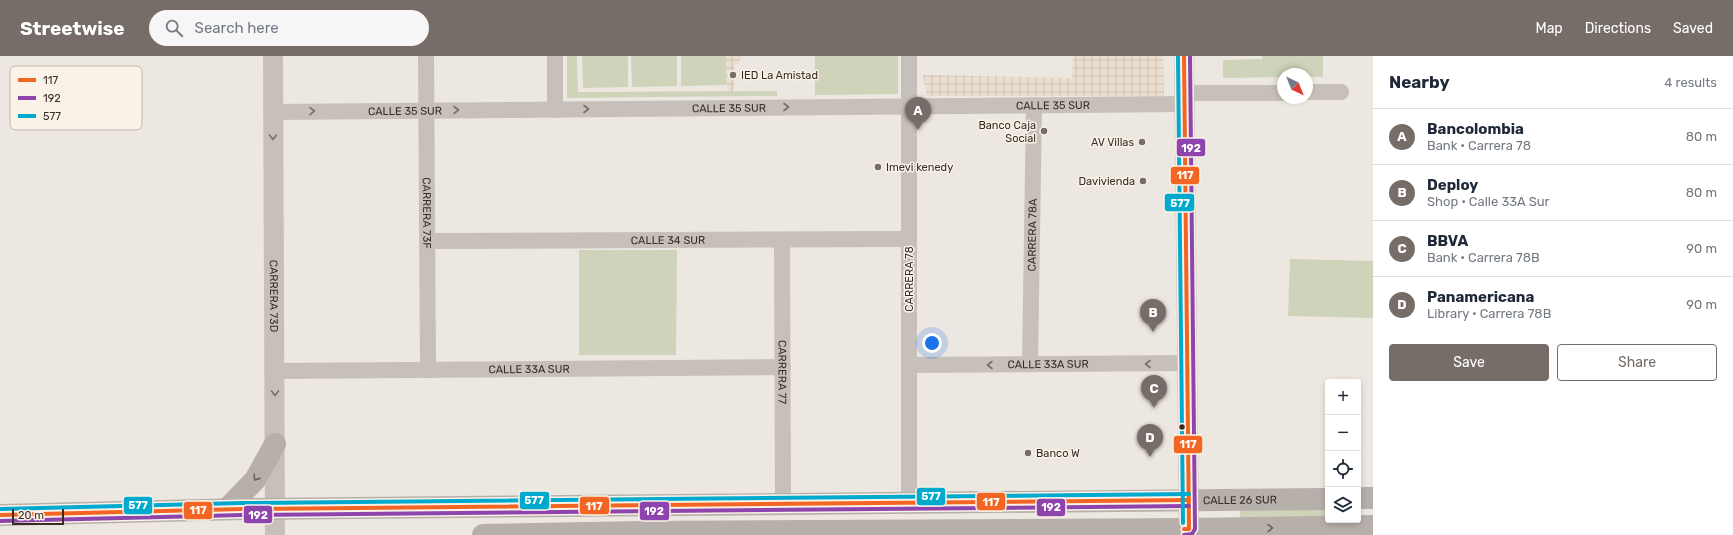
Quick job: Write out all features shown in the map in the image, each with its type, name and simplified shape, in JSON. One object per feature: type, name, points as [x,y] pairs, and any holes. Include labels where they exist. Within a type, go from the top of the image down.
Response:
[{"type":"main road","points":[[227,509],[255,480],[275,444]]},
{"type":"main road","name":"CALLE 26 SUR","points":[[0,515],[227,509],[1325,498]]},
{"type":"main road","points":[[1361,498],[1373,498]]},
{"type":"main road","points":[[483,535],[1189,532],[1373,526]]},
{"type":"street","name":"CARRERA 73D","points":[[273,56],[276,535]]},
{"type":"street","name":"CARRERA 73F","points":[[426,56],[428,370]]},
{"type":"street","points":[[555,56],[555,110]]},
{"type":"street","name":"CARRERA 78","points":[[909,56],[909,503]]},
{"type":"street","points":[[1184,56],[1189,532]]},
{"type":"street","name":"CALLE 35 SUR","points":[[273,112],[1034,105],[1277,92]]},
{"type":"street","points":[[1313,92],[1341,92]]},
{"type":"street","name":"CARRERA 78A","points":[[1030,364],[1034,105]]},
{"type":"street","name":"CALLE 34 SUR","points":[[427,241],[909,239]]},
{"type":"street","name":"CARRERA 77","points":[[782,240],[783,504]]},
{"type":"street","name":"CALLE 33A SUR","points":[[909,365],[1187,364]]},
{"type":"street","name":"CALLE 33A SUR","points":[[274,371],[783,367]]},
{"type":"street","points":[[640,505],[641,534]]},
{"type":"green space","points":[[567,56],[577,56],[578,92],[777,91],[777,96],[567,98]]},
{"type":"green space","points":[[582,56],[628,56],[628,87],[583,88]]},
{"type":"green space","points":[[631,56],[677,56],[677,86],[632,87]]},
{"type":"green space","points":[[681,56],[726,56],[727,85],[681,86]]},
{"type":"green space","points":[[815,56],[898,56],[898,94],[815,95]]},
{"type":"green space","points":[[1262,56],[1323,56],[1323,77],[1313,77],[1313,68],[1277,68],[1277,77],[1223,78],[1223,60],[1262,59]]},
{"type":"green space","points":[[579,250],[677,250],[676,355],[579,355]]},
{"type":"green space","points":[[1290,259],[1373,261],[1373,318],[1288,316]]},
{"type":"green space","points":[[1325,507],[1325,519],[1240,520],[1240,508]]},
{"type":"shaded area","points":[[726,56],[740,56],[739,64],[734,65],[734,92],[727,92]]},
{"type":"shaded area","points":[[1073,56],[1163,56],[1164,96],[927,96],[923,75],[1072,78]]},
{"type":"transit line","name":"577","points":[[1178,56],[1183,523]]},
{"type":"transit line","name":"117","points":[[1184,56],[1189,529],[1184,529]]},
{"type":"transit line","name":"192","points":[[1184,535],[1192,534],[1195,529],[1190,56]]},
{"type":"transit line","name":"577","points":[[0,509],[243,503],[1189,494]]},
{"type":"transit line","name":"117","points":[[0,515],[243,509],[1189,500]]},
{"type":"transit line","name":"192","points":[[0,521],[243,515],[1189,506]]},
{"type":"place","name":"IED La Amistad","points":[[733,75]]},
{"type":"place","name":"Bancolombia","points":[[918,130]]},
{"type":"place","name":"Banco Caja Social","points":[[1044,131]]},
{"type":"place","name":"AV Villas","points":[[1142,142]]},
{"type":"place","name":"Imevi kenedy","points":[[878,167]]},
{"type":"place","name":"Davivienda","points":[[1143,181]]},
{"type":"place","name":"Deploy","points":[[1153,332]]},
{"type":"place","name":"BBVA","points":[[1154,408]]},
{"type":"place","name":"Banco W","points":[[1028,453]]},
{"type":"place","name":"Panamericana","points":[[1150,457]]}]
